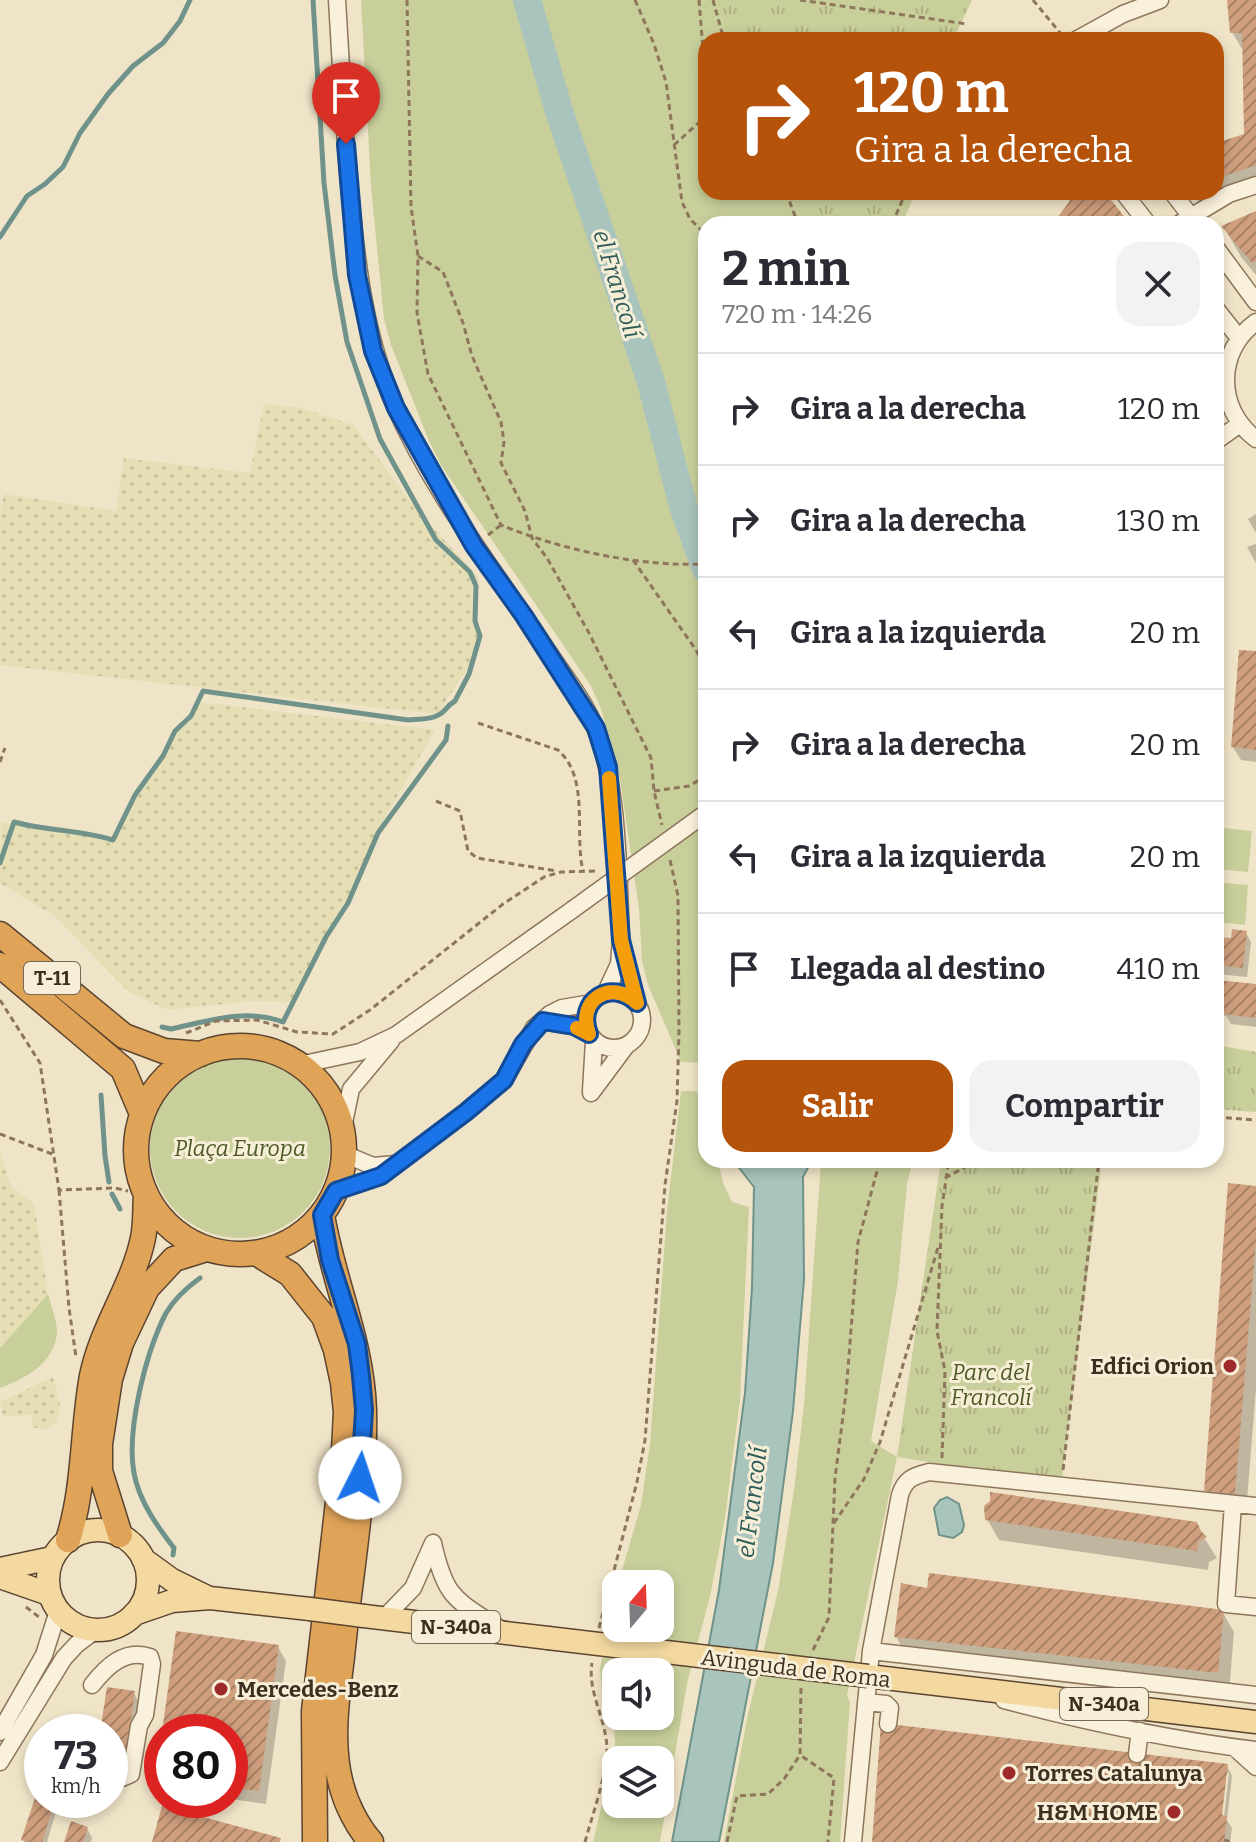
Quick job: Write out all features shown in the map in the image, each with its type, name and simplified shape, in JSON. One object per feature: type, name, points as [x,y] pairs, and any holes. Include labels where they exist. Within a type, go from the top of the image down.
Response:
[{"type":"highway","name":"T-11","points":[[0,934],[97,1030],[123,1069],[142,1114]]},
{"type":"highway","name":"T-11","points":[[0,965],[97,1030],[164,1051],[201,1054]]},
{"type":"highway","name":"T-11","points":[[236,1046],[270,1051],[299,1065],[324,1089],[338,1117],[343,1143],[336,1191],[322,1215],[286,1244],[256,1253],[206,1249],[190,1242],[164,1222],[140,1182],[136,1154],[142,1114],[159,1084],[172,1071],[201,1054],[236,1046]]},
{"type":"highway","points":[[60,1549],[78,1508],[92,1376],[102,1339],[129,1280],[144,1236],[146,1195]]},
{"type":"highway","points":[[322,1215],[330,1260],[357,1344],[364,1410],[356,1527],[337,1698],[336,1751],[341,1784],[361,1831],[371,1842]]},
{"type":"highway","points":[[120,1535],[100,1471],[100,1444],[110,1379],[121,1343],[147,1288],[174,1259],[206,1249]]},
{"type":"highway","name":"T-11","points":[[256,1253],[290,1274],[324,1317],[336,1350],[346,1412],[314,1711],[315,1842]]},
{"type":"main road","points":[[0,1569],[60,1549],[91,1530],[120,1535]]},
{"type":"main road","name":"N-340a","points":[[120,1535],[133,1545],[143,1559]]},
{"type":"main road","points":[[49,1607],[48,1575],[60,1549]]},
{"type":"main road","points":[[134,1614],[144,1599],[148,1584],[143,1559]]},
{"type":"main road","name":"Avinguda de Roma","points":[[143,1559],[172,1580],[210,1598]]},
{"type":"main road","points":[[0,1577],[79,1627],[96,1630]]},
{"type":"main road","name":"Avinguda de Roma","points":[[134,1614],[172,1601],[210,1598],[1256,1722]]},
{"type":"main road","name":"N-340a","points":[[96,1630],[117,1626],[134,1614]]},
{"type":"street","points":[[337,0],[357,275],[373,351],[402,420],[474,546],[524,616],[596,728],[608,767],[621,940],[619,964],[586,1018],[592,1038],[591,1093],[641,1027],[642,1019],[621,940]]},
{"type":"street","points":[[1081,32],[1160,0]]},
{"type":"street","points":[[1224,197],[1256,185]]},
{"type":"street","points":[[1129,200],[1142,216]]},
{"type":"street","points":[[1196,216],[1220,200]]},
{"type":"street","points":[[1224,259],[1256,302]]},
{"type":"street","points":[[1224,319],[1239,338]]},
{"type":"street","points":[[1256,322],[1239,338],[1228,360],[1225,379],[1228,399],[1240,424],[1256,439]]},
{"type":"street","points":[[1224,435],[1240,424]]},
{"type":"street","points":[[398,1164],[373,1166],[343,1143],[351,1089],[365,1058],[698,819]]},
{"type":"street","points":[[336,1191],[381,1176],[504,1080],[523,1044],[543,1021],[562,1008],[622,993],[637,1003]]},
{"type":"street","points":[[543,1021],[574,1026],[609,1048],[626,1046]]},
{"type":"street","points":[[299,1065],[365,1058]]},
{"type":"street","points":[[853,1842],[871,1651],[904,1483],[929,1472],[1256,1506]]},
{"type":"street","points":[[1233,1504],[1226,1604],[1256,1607]]},
{"type":"street","points":[[374,1617],[413,1588],[433,1543],[441,1579],[454,1598],[507,1633]]},
{"type":"street","points":[[0,1732],[44,1655],[49,1607]]},
{"type":"street","points":[[0,1762],[64,1658],[96,1630]]},
{"type":"street","name":"Avinguda de Roma","points":[[871,1651],[1256,1695]]},
{"type":"street","points":[[92,1685],[113,1662],[141,1654],[150,1657],[152,1664],[145,1715],[139,1726],[131,1774],[128,1775]]},
{"type":"street","name":"Avinguda de Roma","points":[[952,1687],[1070,1718],[1256,1750]]},
{"type":"street","name":"Avinguda de Roma","points":[[1224,1691],[1256,1687]]},
{"type":"street","name":"Avinguda de Roma","points":[[866,1702],[886,1704],[890,1708],[888,1724]]},
{"type":"street","points":[[1137,1754],[1140,1731]]},
{"type":"street","points":[[1234,1747],[1256,1767]]},
{"type":"path","points":[[407,0],[411,207],[418,256],[417,313],[428,374],[501,525],[532,538],[633,560],[698,564]]},
{"type":"path","points":[[635,0],[666,82],[682,202],[690,219],[698,227]]},
{"type":"path","points":[[699,0],[702,32]]},
{"type":"path","points":[[713,0],[722,32]]},
{"type":"path","points":[[800,0],[967,24]]},
{"type":"path","points":[[1033,0],[1064,32]]},
{"type":"path","points":[[674,145],[698,123]]},
{"type":"path","points":[[418,256],[443,272],[472,356],[501,422],[504,442],[501,463],[525,511],[532,538],[547,558],[589,633],[651,758],[654,791],[664,836]]},
{"type":"path","points":[[633,560],[698,654]]},
{"type":"path","points":[[478,723],[558,750],[567,758],[578,789],[578,851],[583,871]]},
{"type":"path","points":[[0,762],[5,748]]},
{"type":"path","points":[[654,791],[689,786],[698,781]]},
{"type":"path","points":[[436,801],[460,811],[468,851],[477,858],[561,872],[617,872]]},
{"type":"path","points":[[598,1630],[645,1440],[665,1185],[677,1101],[678,896],[668,851]]},
{"type":"path","points":[[185,1033],[216,1021],[257,1020],[297,1032],[333,1034],[370,1010],[503,904],[544,877],[561,872]]},
{"type":"path","points":[[0,1000],[40,1063],[59,1190],[69,1308],[77,1360],[92,1376]]},
{"type":"path","points":[[1224,1118],[1256,1120]]},
{"type":"path","points":[[0,1134],[54,1155]]},
{"type":"path","points":[[812,1654],[829,1617],[835,1478],[846,1393],[858,1242],[878,1168]]},
{"type":"path","points":[[941,1474],[945,1371],[937,1331],[940,1240],[947,1168]]},
{"type":"path","points":[[945,1178],[963,1168]]},
{"type":"path","points":[[1063,1470],[1098,1168]]},
{"type":"path","points":[[59,1190],[115,1188],[146,1195]]},
{"type":"path","points":[[834,1524],[864,1479],[880,1442],[940,1240]]},
{"type":"path","points":[[22,1604],[49,1607]]},
{"type":"path","points":[[585,1842],[607,1752],[606,1728],[591,1672],[593,1658]]},
{"type":"path","points":[[727,1842],[737,1796],[768,1794],[784,1779],[800,1755],[800,1689],[804,1678]]},
{"type":"path","points":[[800,1755],[834,1778],[828,1842]]},
{"type":"path","points":[[1224,1840],[1232,1842]]},
{"type":"shaded area","points":[[264,404],[301,408],[353,425],[416,509],[478,577],[473,621],[479,635],[468,668],[437,714],[0,665],[0,513],[4,494],[116,511],[124,458],[250,473]]},
{"type":"shaded area","points":[[198,702],[435,730],[376,833],[364,867],[291,1002],[251,1001],[168,1010],[129,992],[55,916],[0,883],[1,822],[115,839],[145,781]]},
{"type":"shaded area","points":[[0,1151],[11,1187],[34,1204],[48,1294],[0,1348]]},
{"type":"shaded area","points":[[53,1377],[60,1405],[56,1424],[48,1430],[32,1427],[32,1415],[3,1416],[0,1402]]},
{"type":"green space","points":[[361,0],[716,0],[726,32],[698,32],[698,200],[793,200],[800,216],[698,216],[698,1063],[681,1062],[648,985],[642,961],[639,909],[621,786],[601,709],[591,686],[441,465],[391,345],[384,319],[371,187]]},
{"type":"green space","points":[[716,0],[972,0],[957,32],[726,32]]},
{"type":"green space","points":[[793,200],[912,200],[906,216],[800,216]]},
{"type":"green space","points":[[1224,828],[1252,831],[1248,872],[1224,870]]},
{"type":"green space","points":[[1224,883],[1248,885],[1245,925],[1224,923]]},
{"type":"green space","points":[[1224,1046],[1256,1052],[1256,1112],[1224,1110]]},
{"type":"green space","name":"Plaça Europa","points":[[240,1058],[274,1065],[304,1084],[323,1114],[330,1148],[323,1182],[304,1212],[274,1231],[240,1238],[206,1231],[176,1212],[157,1182],[150,1148],[157,1114],[176,1084],[206,1065]]},
{"type":"green space","points":[[681,1091],[696,1091],[698,1168],[720,1168],[732,1202],[749,1207],[740,1399],[725,1518],[711,1592],[687,1684],[674,1760],[674,1746],[615,1746],[614,1730],[674,1730],[674,1658],[602,1658],[606,1642],[674,1642],[674,1570],[622,1570],[641,1505],[650,1444],[667,1211]]},
{"type":"green space","points":[[820,1168],[911,1168],[898,1281],[871,1441],[897,1457],[847,1696],[850,1702],[840,1842],[724,1842],[748,1714],[778,1591],[804,1404]]},
{"type":"green space","name":"Parc del Francolí","points":[[940,1168],[1101,1168],[1062,1477],[897,1457]]},
{"type":"green space","points":[[48,1294],[57,1332],[51,1353],[37,1368],[0,1388],[0,1348]]},
{"type":"green space","points":[[602,1804],[602,1818],[664,1818],[660,1842],[593,1842]]},
{"type":"water","points":[[739,1168],[808,1168],[803,1177],[804,1279],[793,1411],[773,1563],[719,1842],[672,1842],[719,1590],[745,1393],[752,1288],[754,1187]]},
{"type":"water","points":[[947,1497],[959,1504],[964,1525],[962,1532],[953,1538],[939,1535],[934,1508]]},
{"type":"building","points":[[1227,0],[1256,0],[1256,165],[1224,176],[1224,140],[1244,134],[1242,33],[1230,33]]},
{"type":"building","points":[[1070,200],[1111,200],[1124,216],[1059,216]]},
{"type":"building","points":[[1256,211],[1256,261],[1252,263],[1224,230],[1224,225]]},
{"type":"building","points":[[1239,650],[1256,651],[1256,750],[1231,747]]},
{"type":"building","points":[[1232,929],[1247,931],[1243,968],[1224,966],[1224,938],[1231,938]]},
{"type":"building","points":[[1224,981],[1256,984],[1256,1018],[1224,1014]]},
{"type":"building","name":"Edfici Orion","points":[[1228,1183],[1256,1186],[1256,1240],[1235,1494],[1204,1491]]},
{"type":"building","points":[[990,1492],[1197,1522],[1207,1537],[1198,1542],[1197,1551],[985,1520],[984,1506],[990,1501]]},
{"type":"building","points":[[929,1573],[1224,1610],[1218,1673],[894,1637],[901,1583],[927,1588]]},
{"type":"building","name":"Mercedes-Benz","points":[[176,1631],[279,1645],[259,1791],[248,1789],[248,1714],[164,1714]]},
{"type":"building","points":[[107,1687],[135,1691],[128,1739],[128,1714],[103,1714]]},
{"type":"building","points":[[881,1723],[1228,1764],[1222,1815],[1227,1816],[1224,1842],[872,1842]]},
{"type":"building","points":[[28,1818],[50,1818],[42,1842],[21,1840]]},
{"type":"building","points":[[159,1818],[207,1818],[281,1838],[280,1842],[152,1842]]},
{"type":"building","points":[[71,1821],[88,1827],[83,1842],[64,1842]]},
{"type":"waterway","points":[[0,237],[27,196],[63,167],[80,133],[108,94],[133,66],[163,43],[180,21],[190,0]]},
{"type":"waterway","points":[[0,863],[14,822],[113,840],[135,795],[163,756],[175,731],[191,716],[203,691],[408,720],[432,718],[444,711],[455,701],[469,674],[480,636],[475,621],[476,586],[470,572],[436,540],[380,439],[347,342],[324,183],[313,0]]},
{"type":"waterway","name":"el Francolí","points":[[527,0],[559,111],[651,382],[683,506],[698,547]]},
{"type":"waterway","points":[[162,1027],[171,1029],[241,1016],[283,1022],[326,937],[348,903],[378,833],[446,740],[448,726]]},
{"type":"waterway","points":[[101,1095],[109,1182]]},
{"type":"waterway","points":[[112,1194],[120,1209]]},
{"type":"waterway","points":[[173,1555],[174,1548],[150,1513],[136,1483],[132,1455],[135,1414],[151,1348],[166,1313],[200,1278]]},
{"type":"slow traffic","points":[[577,1028],[589,1034],[586,1027],[587,1010],[597,997],[613,992],[622,993],[637,1003],[621,940],[609,778]]},
{"type":"place","name":"Edfici Orion","points":[[1230,1366]]},
{"type":"place","name":"Mercedes-Benz","points":[[221,1689]]},
{"type":"place","name":"Torres Catalunya","points":[[1009,1773]]},
{"type":"place","name":"H&M HOME","points":[[1174,1812]]},
{"type":"route","points":[[346,144],[357,275],[373,351],[396,408],[474,546],[524,616],[596,728],[608,767],[621,940],[637,1003],[622,993],[613,992],[597,997],[587,1010],[586,1027],[589,1034],[574,1026],[543,1021],[523,1044],[504,1080],[381,1176],[336,1191],[322,1215],[330,1260],[357,1344],[364,1410],[360,1478]]}]
